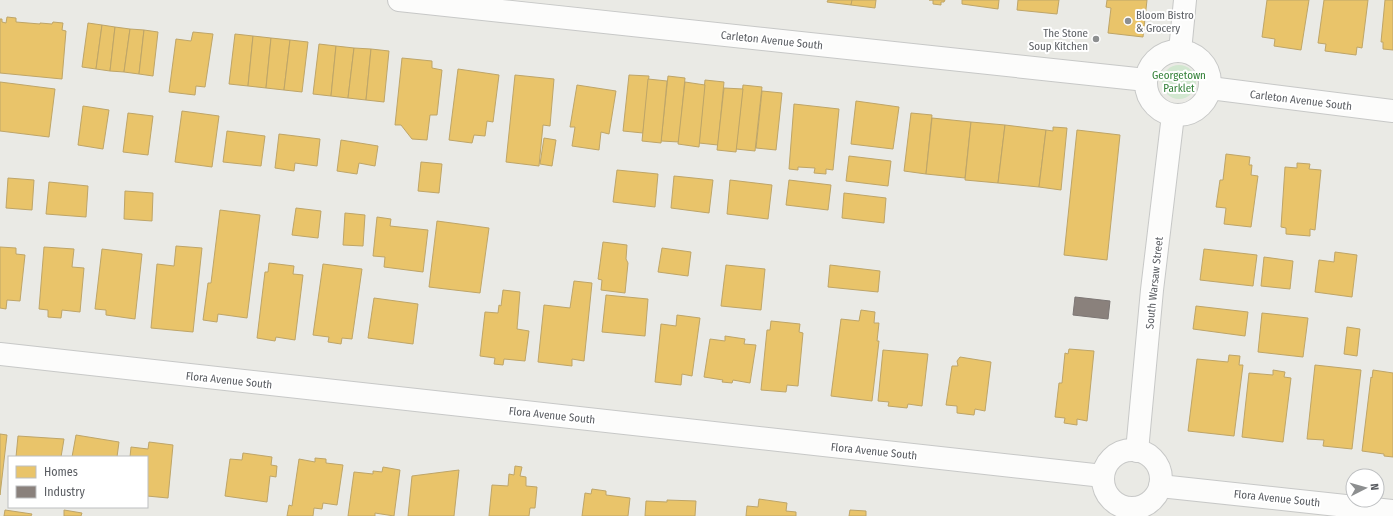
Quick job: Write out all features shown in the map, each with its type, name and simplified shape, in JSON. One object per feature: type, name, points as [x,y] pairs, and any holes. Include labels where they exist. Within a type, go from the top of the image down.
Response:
[{"type":"street","name":"Carleton Avenue South","points":[[398,0],[1146,80]]},
{"type":"street","points":[[1180,50],[1185,0]]},
{"type":"street","points":[[1180,50],[1199,58],[1206,67],[1210,77],[1210,88],[1206,98],[1199,107],[1190,113],[1179,116],[1158,109],[1151,102],[1147,92],[1146,80],[1150,67],[1160,56],[1169,52],[1180,50]]},
{"type":"street","name":"Carleton Avenue South","points":[[1210,88],[1393,111]]},
{"type":"street","name":"South Warsaw Street","points":[[1137,451],[1152,290],[1173,115]]},
{"type":"street","name":"Flora Avenue South","points":[[0,354],[1103,476]]},
{"type":"street","points":[[1124,451],[1137,451],[1150,457],[1157,464],[1161,474],[1160,486],[1158,493],[1152,500],[1144,506],[1129,512],[1115,504],[1108,497],[1104,489],[1103,476],[1108,462],[1116,455],[1124,451]]},
{"type":"street","name":"Flora Avenue South","points":[[1160,486],[1393,511]]},
{"type":"green space","name":"Georgetown Parklet","points":[[1182,65],[1191,70],[1195,75],[1195,89],[1191,94],[1186,98],[1176,99],[1172,98],[1163,89],[1162,79],[1163,75],[1172,66]]},
{"type":"building: Homes","points":[[828,0],[852,0],[851,5],[827,2]]},
{"type":"building: Homes","points":[[852,0],[876,0],[875,8],[851,5]]},
{"type":"building: Homes","points":[[933,0],[945,0],[944,2],[941,2],[941,5],[933,4]]},
{"type":"building: Homes","points":[[962,0],[999,0],[998,9],[962,4]]},
{"type":"building: Homes","points":[[1018,0],[1059,0],[1057,14],[1017,10]]},
{"type":"building: Homes","points":[[1107,0],[1147,0],[1143,37],[1108,33],[1111,8],[1106,7]]},
{"type":"building: Homes","points":[[1267,0],[1309,0],[1301,50],[1274,46],[1275,39],[1262,37]]},
{"type":"building: Homes","points":[[1324,0],[1368,0],[1362,48],[1357,47],[1356,55],[1325,51],[1326,44],[1318,43]]},
{"type":"building: Homes","points":[[1385,0],[1393,0],[1393,50],[1383,49],[1383,42],[1381,42]]},
{"type":"building: Homes","points":[[7,17],[16,18],[16,22],[40,24],[52,24],[53,22],[63,23],[62,30],[66,31],[62,79],[0,73],[0,19],[2,19],[2,22],[6,23]]},
{"type":"building: Homes","points":[[88,23],[102,25],[96,69],[82,67]]},
{"type":"building: Homes","points":[[102,25],[115,27],[110,71],[96,69]]},
{"type":"building: Homes","points":[[115,27],[130,29],[124,72],[110,71]]},
{"type":"building: Homes","points":[[130,29],[144,30],[139,74],[124,72]]},
{"type":"building: Homes","points":[[144,30],[158,32],[153,76],[139,74]]},
{"type":"building: Homes","points":[[193,32],[213,34],[205,87],[196,86],[195,95],[169,92],[176,39],[191,41]]},
{"type":"building: Homes","points":[[235,34],[253,36],[248,86],[229,84]]},
{"type":"building: Homes","points":[[253,36],[271,38],[266,88],[248,86]]},
{"type":"building: Homes","points":[[271,38],[290,40],[284,90],[266,88]]},
{"type":"building: Homes","points":[[290,40],[308,42],[302,92],[284,90]]},
{"type":"building: Homes","points":[[319,44],[336,46],[331,96],[313,94]]},
{"type":"building: Homes","points":[[336,46],[354,48],[348,98],[331,96]]},
{"type":"building: Homes","points":[[354,48],[371,49],[366,100],[348,98]]},
{"type":"building: Homes","points":[[371,49],[389,51],[384,102],[366,100]]},
{"type":"building: Homes","points":[[402,58],[432,61],[432,68],[442,70],[437,115],[430,115],[427,140],[412,139],[401,125],[395,125]]},
{"type":"building: Homes","points":[[458,69],[499,75],[493,122],[487,121],[485,136],[474,135],[472,143],[449,140]]},
{"type":"building: Homes","points":[[515,75],[554,79],[550,126],[543,125],[539,166],[506,162]]},
{"type":"building: Homes","points":[[629,75],[649,76],[643,133],[623,131]]},
{"type":"building: Homes","points":[[668,76],[685,78],[679,142],[661,141]]},
{"type":"building: Homes","points":[[648,79],[667,81],[661,143],[642,141]]},
{"type":"building: Homes","points":[[705,80],[724,82],[718,145],[699,143]]},
{"type":"building: Homes","points":[[0,82],[55,89],[49,137],[0,131]]},
{"type":"building: Homes","points":[[685,82],[705,85],[699,147],[678,144]]},
{"type":"building: Homes","points":[[577,85],[616,91],[609,134],[601,132],[599,150],[572,146],[575,127],[570,127]]},
{"type":"building: Homes","points":[[743,85],[762,87],[755,151],[736,149]]},
{"type":"building: Homes","points":[[724,88],[743,89],[736,152],[717,150]]},
{"type":"building: Homes","points":[[762,91],[782,93],[776,150],[756,148]]},
{"type":"building: Homes","points":[[856,101],[899,107],[893,149],[851,144]]},
{"type":"building: Homes","points":[[794,104],[839,109],[833,170],[826,169],[826,174],[814,173],[815,168],[798,167],[798,170],[789,169]]},
{"type":"building: Homes","points":[[83,106],[109,110],[103,149],[78,145]]},
{"type":"building: Homes","points":[[182,111],[219,116],[212,167],[175,162]]},
{"type":"building: Homes","points":[[128,113],[153,116],[148,155],[123,152]]},
{"type":"building: Homes","points":[[911,113],[932,115],[926,174],[904,171]]},
{"type":"building: Homes","points":[[932,118],[971,122],[965,178],[926,174]]},
{"type":"building: Homes","points":[[971,122],[1005,125],[998,183],[965,180]]},
{"type":"building: Homes","points":[[1005,125],[1046,130],[1039,187],[998,183]]},
{"type":"building: Homes","points":[[1053,127],[1067,128],[1061,190],[1039,187],[1046,130],[1053,131]]},
{"type":"building: Homes","points":[[1077,130],[1120,135],[1107,260],[1064,255]]},
{"type":"building: Homes","points":[[227,131],[265,136],[261,166],[223,162]]},
{"type":"building: Homes","points":[[279,134],[320,139],[317,166],[295,163],[294,171],[275,168]]},
{"type":"building: Homes","points":[[544,138],[556,140],[552,166],[540,164]]},
{"type":"building: Homes","points":[[341,140],[378,146],[375,166],[359,163],[357,174],[337,171]]},
{"type":"building: Homes","points":[[1226,154],[1250,157],[1249,165],[1252,165],[1251,175],[1258,176],[1251,227],[1224,224],[1226,208],[1216,207],[1220,180],[1223,180]]},
{"type":"building: Homes","points":[[849,156],[891,161],[888,186],[846,181]]},
{"type":"building: Homes","points":[[421,162],[442,164],[439,193],[418,191]]},
{"type":"building: Homes","points":[[1297,163],[1310,164],[1309,169],[1321,170],[1315,230],[1310,229],[1310,236],[1286,234],[1286,228],[1281,227],[1285,167],[1297,168]]},
{"type":"building: Homes","points":[[617,170],[658,174],[655,207],[613,202]]},
{"type":"building: Homes","points":[[674,176],[713,180],[709,213],[671,208]]},
{"type":"building: Homes","points":[[8,178],[34,180],[32,210],[6,208]]},
{"type":"building: Homes","points":[[730,180],[772,185],[768,219],[727,214]]},
{"type":"building: Homes","points":[[789,180],[831,185],[828,210],[786,205]]},
{"type":"building: Homes","points":[[49,182],[88,186],[86,217],[46,214]]},
{"type":"building: Homes","points":[[125,191],[153,193],[152,221],[124,219]]},
{"type":"building: Homes","points":[[844,193],[886,198],[884,223],[842,218]]},
{"type":"building: Homes","points":[[296,208],[321,211],[318,238],[292,235]]},
{"type":"building: Homes","points":[[220,210],[260,215],[247,318],[218,314],[217,322],[203,320],[208,283],[211,283]]},
{"type":"building: Homes","points":[[345,213],[365,215],[363,246],[343,245]]},
{"type":"building: Homes","points":[[377,217],[391,219],[390,226],[428,230],[423,272],[384,267],[385,257],[373,256]]},
{"type":"building: Homes","points":[[437,221],[489,228],[480,293],[429,287]]},
{"type":"building: Homes","points":[[603,242],[627,245],[626,259],[628,263],[625,293],[601,290],[602,280],[598,279]]},
{"type":"building: Homes","points":[[176,246],[202,248],[193,332],[151,328],[157,264],[174,266]]},
{"type":"building: Homes","points":[[0,247],[16,248],[16,254],[25,255],[20,301],[7,300],[6,309],[0,308]]},
{"type":"building: Homes","points":[[44,247],[74,249],[72,267],[84,268],[80,312],[62,310],[61,318],[48,317],[48,310],[39,309]]},
{"type":"building: Homes","points":[[662,248],[691,252],[688,276],[658,272]]},
{"type":"building: Homes","points":[[102,249],[142,254],[135,319],[106,315],[106,310],[95,309]]},
{"type":"building: Homes","points":[[1204,249],[1257,255],[1253,286],[1200,280]]},
{"type":"building: Homes","points":[[1335,252],[1357,255],[1352,297],[1315,292],[1319,260],[1334,262]]},
{"type":"building: Homes","points":[[1264,257],[1293,261],[1290,289],[1261,286]]},
{"type":"building: Homes","points":[[269,263],[294,266],[293,274],[303,275],[295,340],[276,337],[275,341],[257,338],[265,272],[268,272]]},
{"type":"building: Homes","points":[[323,264],[362,269],[352,339],[342,338],[341,344],[328,342],[329,337],[313,335]]},
{"type":"building: Homes","points":[[726,265],[765,269],[761,310],[721,306]]},
{"type":"building: Homes","points":[[830,265],[880,271],[878,292],[828,287]]},
{"type":"building: Homes","points":[[574,281],[592,283],[584,361],[572,359],[572,366],[538,362],[544,305],[570,308]]},
{"type":"building: Homes","points":[[503,290],[520,292],[517,329],[529,331],[525,361],[504,359],[503,365],[494,364],[495,358],[480,356],[485,312],[498,313],[499,305],[501,306]]},
{"type":"building: Homes","points":[[606,295],[648,299],[645,336],[602,332]]},
{"type":"building: Homes","points":[[374,298],[418,304],[413,344],[368,338]]},
{"type":"building: Homes","points":[[1196,306],[1248,312],[1245,336],[1193,329]]},
{"type":"building: Homes","points":[[861,310],[875,312],[874,323],[879,323],[877,341],[879,341],[872,401],[831,396],[841,319],[859,321]]},
{"type":"building: Homes","points":[[1262,313],[1308,318],[1303,357],[1258,352]]},
{"type":"building: Homes","points":[[677,315],[700,318],[692,376],[682,374],[681,385],[655,382],[661,324],[676,326]]},
{"type":"building: Homes","points":[[771,321],[800,324],[799,332],[803,333],[798,386],[787,385],[786,392],[761,390],[767,330],[770,330]]},
{"type":"building: Homes","points":[[1347,327],[1360,329],[1357,356],[1344,354]]},
{"type":"building: Homes","points":[[725,336],[745,339],[744,344],[756,345],[750,383],[733,380],[732,383],[722,382],[723,380],[704,377],[710,339],[725,341]]},
{"type":"building: Homes","points":[[1069,349],[1094,351],[1087,421],[1077,419],[1077,425],[1064,423],[1065,418],[1055,417],[1059,383],[1062,383],[1065,353],[1068,354]]},
{"type":"building: Homes","points":[[883,350],[928,354],[922,406],[908,404],[907,408],[888,406],[889,402],[878,401]]},
{"type":"building: Homes","points":[[1229,355],[1240,356],[1239,365],[1243,365],[1234,436],[1188,431],[1197,359],[1228,362]]},
{"type":"building: Homes","points":[[960,357],[991,362],[985,411],[975,409],[974,415],[957,413],[957,406],[946,405],[952,366],[958,366],[957,361]]},
{"type":"building: Homes","points":[[1315,365],[1361,370],[1352,449],[1323,446],[1324,440],[1307,439]]},
{"type":"building: Homes","points":[[1273,370],[1285,372],[1284,377],[1291,378],[1283,442],[1242,437],[1249,373],[1273,375]]},
{"type":"building: Homes","points":[[1373,370],[1393,373],[1393,457],[1384,456],[1384,454],[1362,451]]},
{"type":"building: Homes","points":[[0,434],[7,435],[0,495]]},
{"type":"building: Homes","points":[[76,435],[119,442],[117,456],[72,456]]},
{"type":"building: Homes","points":[[18,436],[64,439],[61,456],[16,456]]},
{"type":"building: Homes","points":[[149,442],[173,445],[168,498],[148,496],[148,456],[130,456],[131,447],[148,449]]},
{"type":"building: Homes","points":[[243,453],[272,457],[271,465],[277,466],[276,477],[270,476],[267,502],[225,496],[230,459],[242,460]]},
{"type":"building: Homes","points":[[315,458],[326,459],[326,463],[343,465],[337,505],[323,503],[322,509],[314,508],[313,516],[287,516],[289,505],[292,506],[299,459],[315,462]]},
{"type":"building: Homes","points":[[515,466],[522,467],[520,476],[526,477],[526,486],[537,487],[535,508],[530,508],[529,516],[489,516],[492,485],[508,486],[509,474],[514,475]]},
{"type":"building: Homes","points":[[383,467],[400,470],[394,516],[375,513],[375,516],[348,516],[354,472],[373,474],[373,471],[382,472]]},
{"type":"building: Homes","points":[[459,470],[454,516],[408,516],[412,476]]},
{"type":"building: Homes","points":[[592,489],[606,491],[606,495],[630,498],[628,516],[582,516],[585,493],[591,494]]},
{"type":"building: Homes","points":[[759,499],[787,503],[786,511],[796,512],[796,516],[746,516],[747,506],[758,507]]},
{"type":"building: Homes","points":[[667,500],[696,501],[695,516],[645,516],[646,501],[667,502]]},
{"type":"building: Homes","points":[[5,510],[32,514],[31,516],[4,516]]},
{"type":"building: Homes","points":[[64,510],[82,513],[81,516],[64,516]]},
{"type":"building: Homes","points":[[850,510],[866,511],[866,516],[849,516]]},
{"type":"building: Industry","points":[[1075,297],[1110,301],[1108,319],[1073,315]]},
{"type":"place","name":"Bloom Bistro & Grocery","points":[[1128,21]]},
{"type":"place","name":"The Stone Soup Kitchen","points":[[1096,39]]}]
